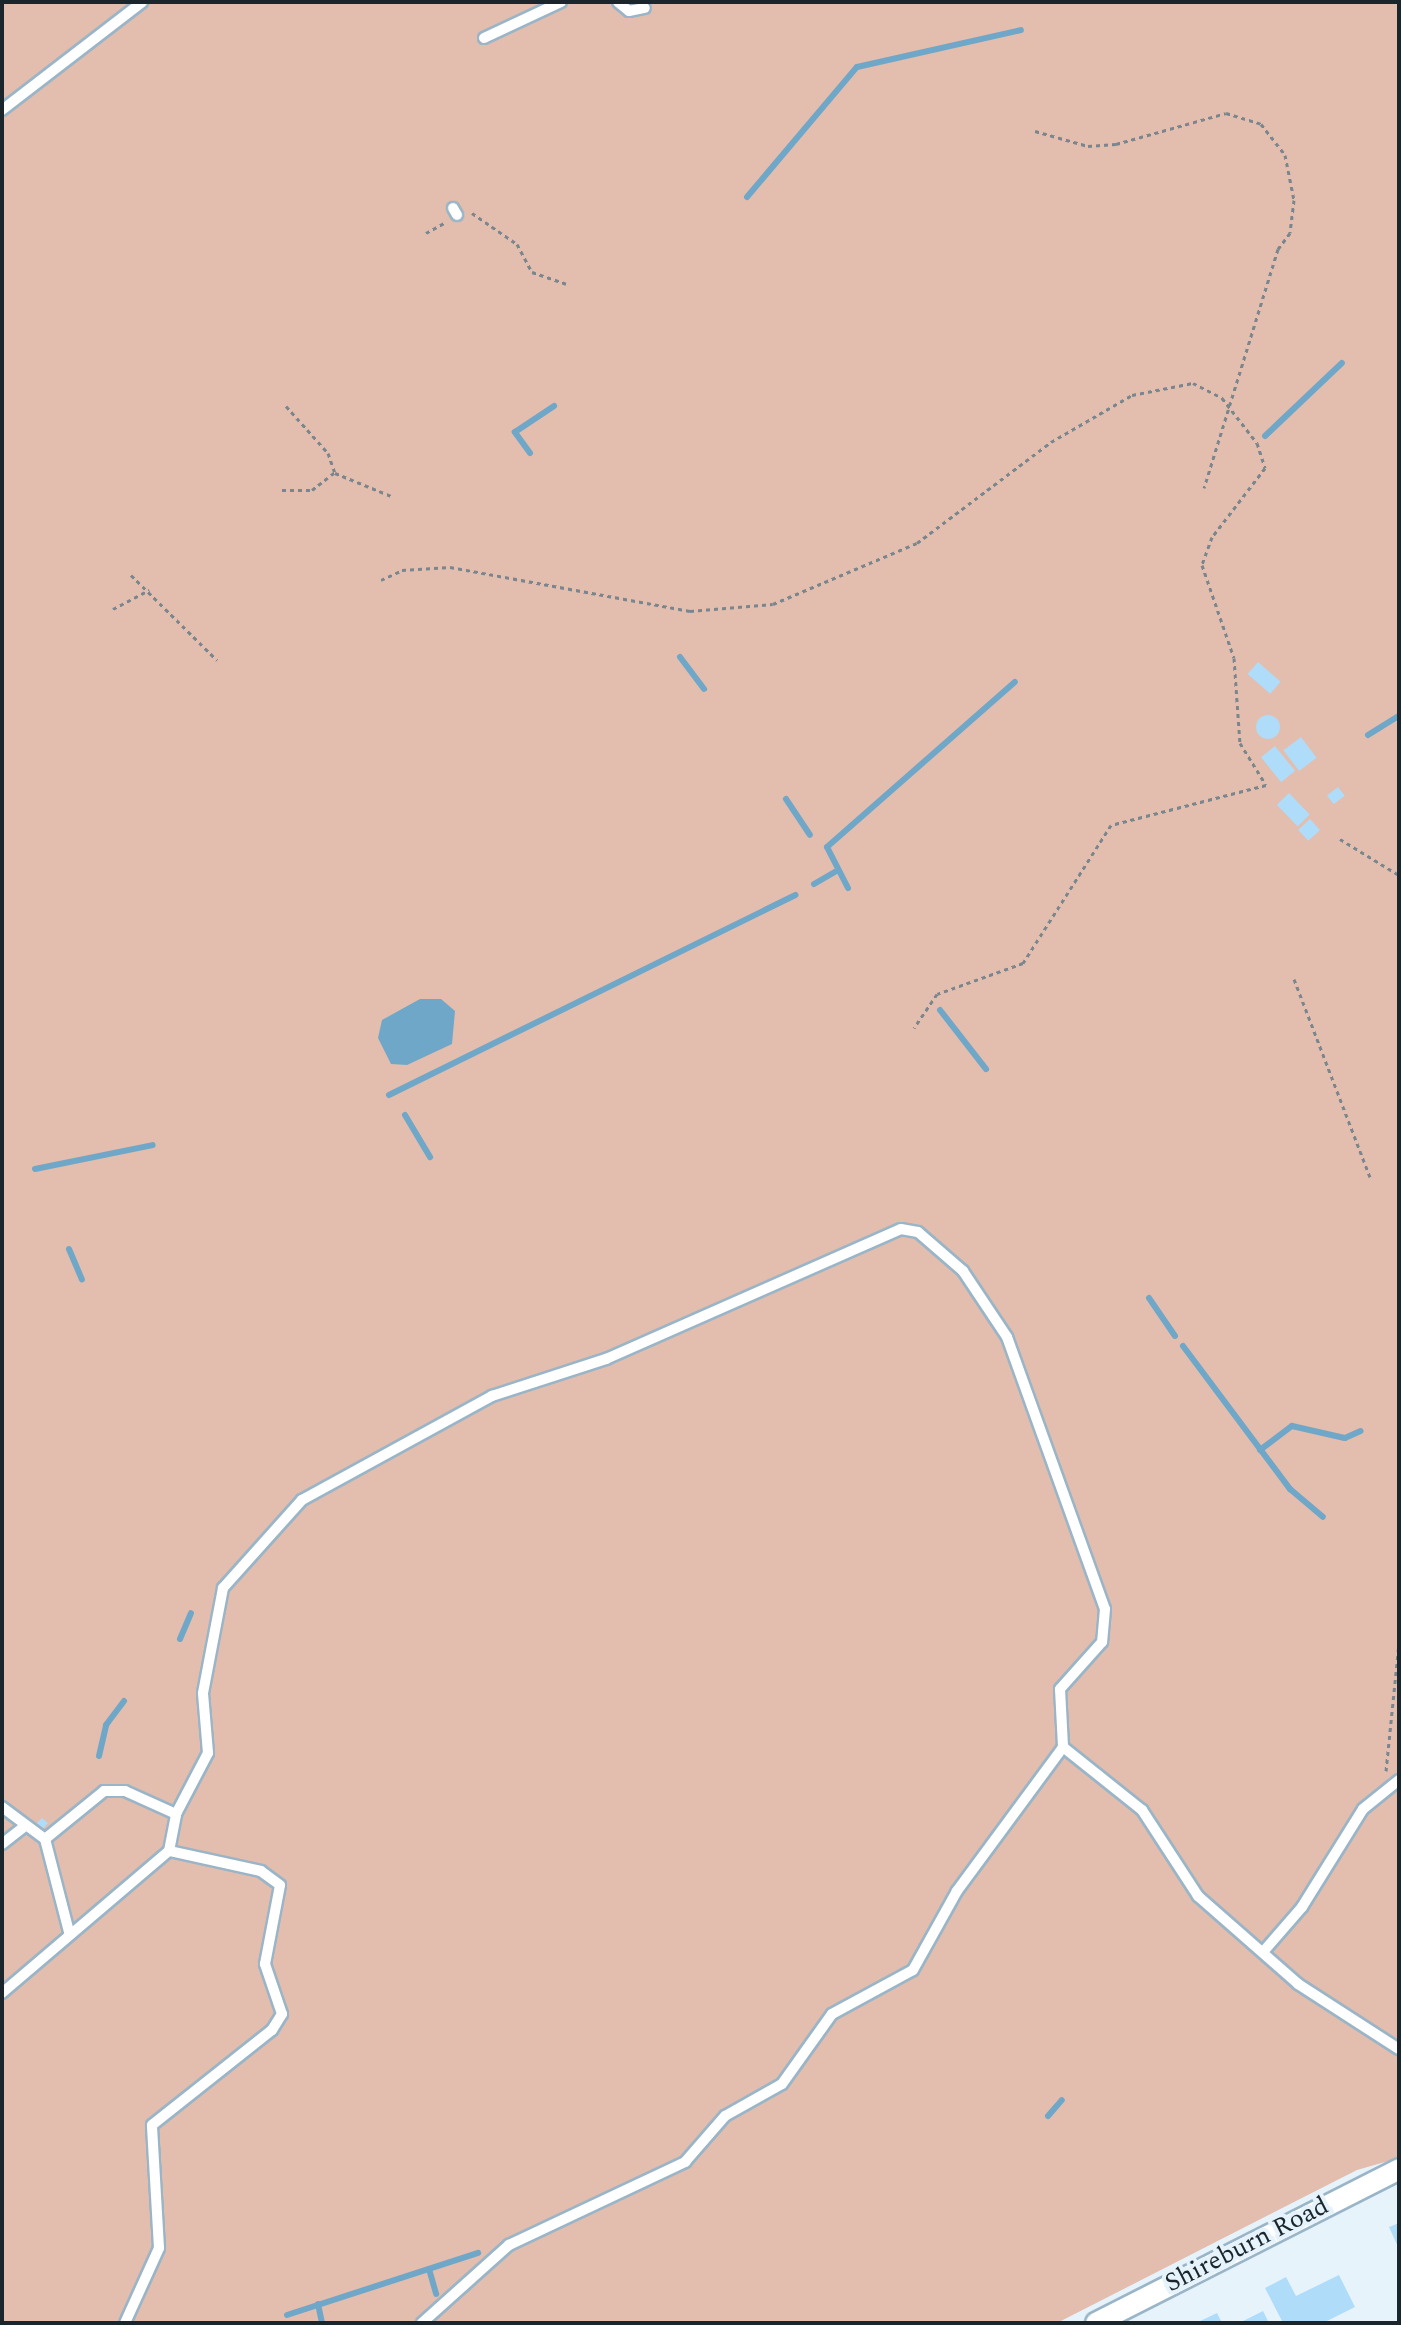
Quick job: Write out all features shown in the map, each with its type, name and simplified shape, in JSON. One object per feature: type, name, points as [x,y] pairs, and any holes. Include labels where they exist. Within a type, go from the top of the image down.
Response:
[{"type":"street","name":"Shireburn Road","points":[[1096,2323],[1399,2169]]},
{"type":"lane","points":[[2,110],[142,2]]},
{"type":"lane","points":[[484,38],[561,2]]},
{"type":"lane","points":[[618,2],[629,11],[645,8]]},
{"type":"lane","points":[[2,1993],[69,1932],[169,1851],[176,1814],[208,1753],[203,1693],[223,1588],[302,1500],[492,1396],[606,1359],[888,1230],[918,1232],[963,1271],[996,1318],[1020,1365],[1105,1609],[1102,1642],[1060,1689],[1063,1747],[957,1891],[913,1970],[832,2014],[782,2084],[725,2116],[685,2162],[509,2245],[422,2323]]},
{"type":"lane","points":[[1063,1747],[1130,1798],[1181,1878],[1263,1952],[1399,2049]]},
{"type":"lane","points":[[1263,1952],[1370,1803],[1399,1780]]},
{"type":"lane","points":[[45,1839],[104,1791],[125,1791],[176,1814]]},
{"type":"lane","points":[[2,1807],[24,1827],[45,1839],[69,1932]]},
{"type":"lane","points":[[2,1844],[24,1827]]},
{"type":"lane","points":[[125,2323],[159,2248],[152,2125],[272,2030],[282,2014],[265,1964],[280,1885],[261,1871],[169,1851]]},
{"type":"path","points":[[1035,131],[1088,146],[1116,144],[1226,113],[1261,124],[1278,141],[1294,200],[1290,233],[1227,403],[1204,488]]},
{"type":"path","points":[[426,233],[455,212],[472,213],[517,244],[532,272],[566,284]]},
{"type":"path","points":[[381,580],[402,570],[450,567],[690,611],[773,604],[917,543],[1051,442],[1132,395],[1193,383],[1227,403],[1265,456],[1265,468],[1212,537],[1202,565],[1234,658],[1240,743],[1266,785],[1111,825],[1023,963],[937,994],[914,1028]]},
{"type":"path","points":[[286,406],[328,453],[335,472],[360,489],[391,496]]},
{"type":"path","points":[[282,490],[312,490],[335,472]]},
{"type":"path","points":[[131,575],[217,660]]},
{"type":"path","points":[[113,609],[149,590]]},
{"type":"path","points":[[1340,839],[1399,875]]},
{"type":"path","points":[[1294,979],[1370,1177]]},
{"type":"path","points":[[1370,1803],[1392,1752],[1399,1643]]},
{"type":"shaded area","points":[[2,2],[1399,2],[1399,2158],[1357,2170],[1057,2323],[2,2323]]},
{"type":"water","points":[[420,999],[441,999],[455,1011],[452,1044],[407,1065],[391,1064],[378,1038],[382,1020]]},
{"type":"building","points":[[1258,662],[1281,682],[1270,694],[1248,674]]},
{"type":"building","points":[[1268,715],[1276,719],[1280,727],[1276,735],[1268,739],[1260,735],[1256,727],[1260,719]]},
{"type":"building","points":[[1301,737],[1317,758],[1299,771],[1283,750]]},
{"type":"building","points":[[1275,746],[1295,771],[1281,782],[1261,757]]},
{"type":"building","points":[[1338,787],[1345,796],[1334,804],[1327,796]]},
{"type":"building","points":[[1289,793],[1310,815],[1298,826],[1277,805]]},
{"type":"building","points":[[1310,819],[1320,830],[1308,841],[1298,830]]},
{"type":"building","points":[[42,1818],[48,1823],[41,1831],[35,1825]]},
{"type":"building","points":[[1399,2223],[1399,2249],[1389,2227]]},
{"type":"building","points":[[1339,2275],[1355,2307],[1323,2323],[1283,2323],[1265,2288],[1286,2277],[1296,2296]]},
{"type":"building","points":[[1263,2311],[1269,2323],[1239,2323]]},
{"type":"building","points":[[1217,2313],[1222,2323],[1196,2323]]},
{"type":"waterway","points":[[747,197],[857,67],[1021,30]]},
{"type":"waterway","points":[[1265,436],[1342,363]]},
{"type":"waterway","points":[[530,453],[515,432],[554,406]]},
{"type":"waterway","points":[[680,657],[704,689]]},
{"type":"waterway","points":[[848,888],[827,847],[1015,682]]},
{"type":"waterway","points":[[1368,735],[1399,716]]},
{"type":"waterway","points":[[786,799],[810,835]]},
{"type":"waterway","points":[[814,884],[835,872]]},
{"type":"waterway","points":[[389,1095],[795,895]]},
{"type":"waterway","points":[[940,1010],[986,1069]]},
{"type":"waterway","points":[[405,1115],[430,1157]]},
{"type":"waterway","points":[[35,1169],[153,1145]]},
{"type":"waterway","points":[[69,1249],[82,1279]]},
{"type":"waterway","points":[[1149,1298],[1175,1336]]},
{"type":"waterway","points":[[1183,1346],[1290,1489],[1323,1517]]},
{"type":"waterway","points":[[1260,1450],[1292,1426],[1345,1438],[1361,1431]]},
{"type":"waterway","points":[[180,1639],[191,1613]]},
{"type":"waterway","points":[[99,1756],[106,1725],[124,1701]]},
{"type":"waterway","points":[[1048,2116],[1062,2100]]},
{"type":"waterway","points":[[287,2315],[478,2253]]},
{"type":"waterway","points":[[429,2269],[436,2294]]},
{"type":"waterway","points":[[318,2304],[322,2323]]}]
